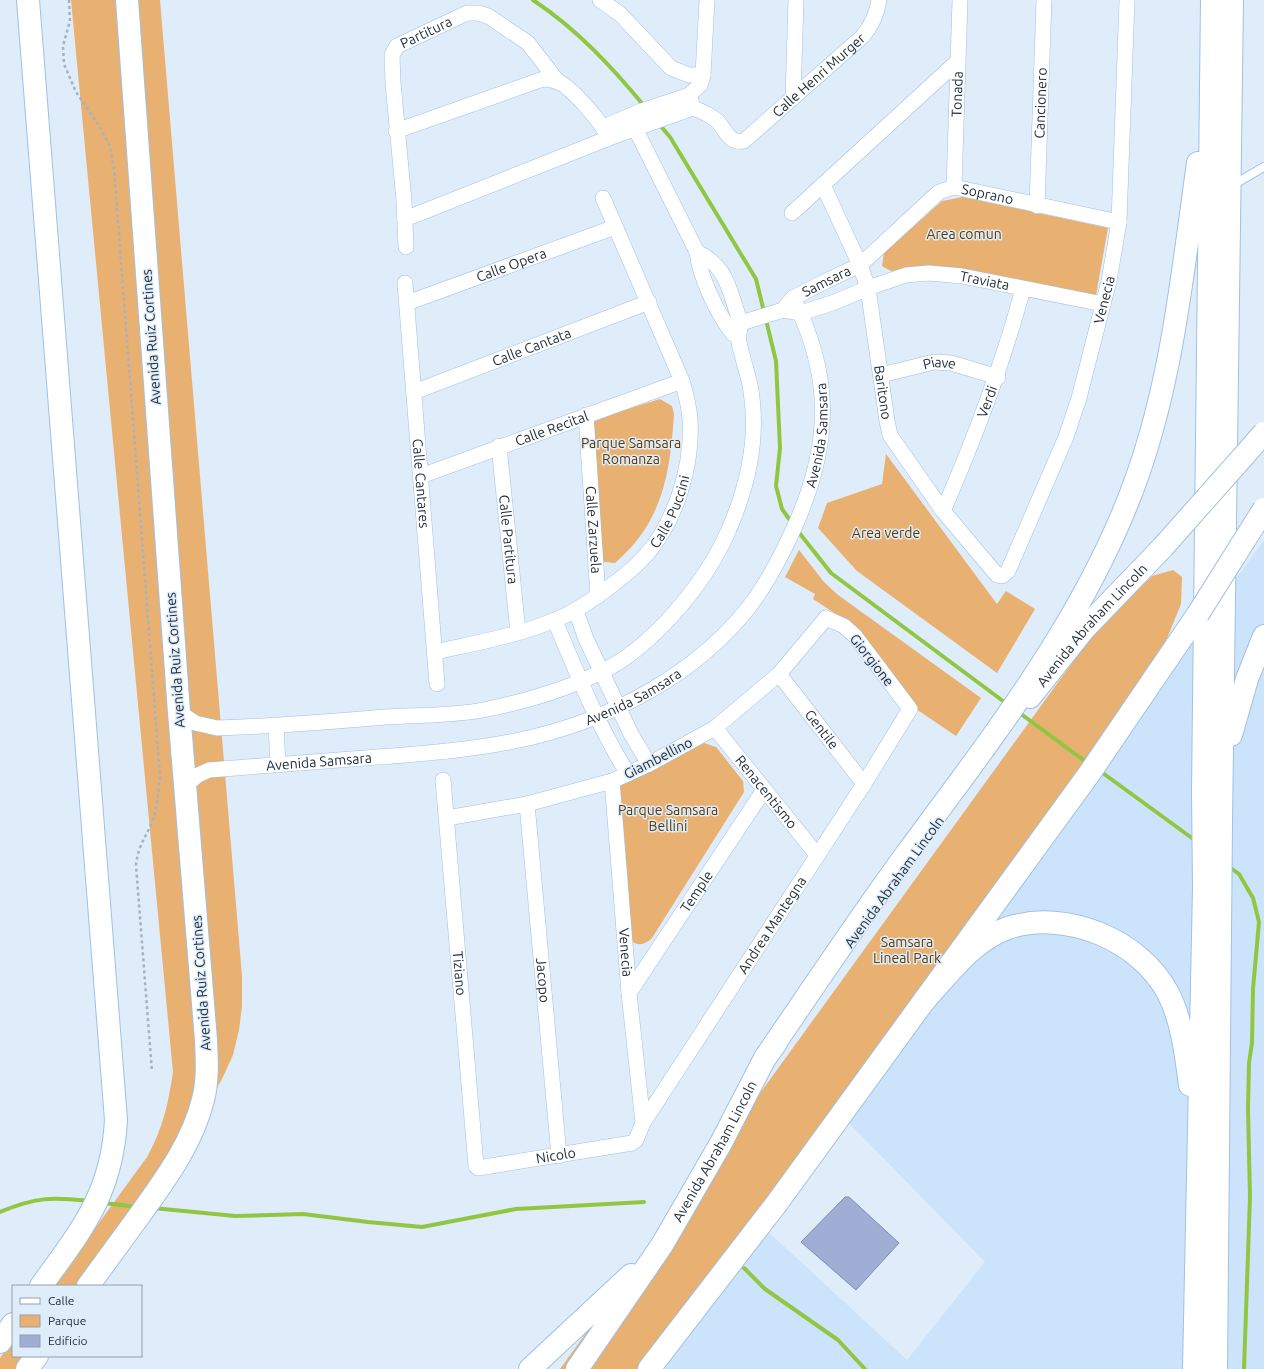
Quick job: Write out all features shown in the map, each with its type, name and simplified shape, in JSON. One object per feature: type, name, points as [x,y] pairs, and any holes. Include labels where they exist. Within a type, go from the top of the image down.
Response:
[{"type":"main road","points":[[28,0],[116,1120],[115,1143],[110,1167],[100,1196],[82,1229],[42,1285]]},
{"type":"main road","name":"Avenida Ruiz Cortines","points":[[89,1285],[168,1176],[195,1124],[203,1099],[207,1070],[206,1040],[179,712],[127,0]]},
{"type":"main road","points":[[1212,0],[1210,78],[1216,1369]]},
{"type":"main road","points":[[1194,1369],[1199,1162],[1213,893],[1221,823],[1213,789],[1229,188],[1232,0]]},
{"type":"main road","points":[[765,1058],[880,889],[1020,697],[1087,589],[1116,532],[1137,476],[1153,425],[1169,355],[1210,78]]},
{"type":"main road","name":"Avenida Abraham Lincoln","points":[[577,1369],[662,1245],[721,1143],[765,1058],[1002,733],[1085,628],[1163,547],[1264,433]]},
{"type":"main road","points":[[649,1369],[777,1203],[1089,774],[1198,614],[1264,509]]},
{"type":"main road","points":[[1213,789],[1237,710],[1256,653],[1264,636]]},
{"type":"main road","points":[[924,1001],[971,950],[1008,928],[1036,923],[1058,924],[1085,929],[1114,940],[1135,954],[1153,971],[1168,993],[1178,1020],[1184,1045],[1199,1162]]},
{"type":"main road","points":[[530,1369],[662,1245]]},
{"type":"main road","points":[[0,1342],[12,1325]]},
{"type":"main road","points":[[27,1369],[36,1357]]},
{"type":"street","points":[[600,0],[620,7],[671,68],[689,75],[703,75]]},
{"type":"street","points":[[638,120],[674,116],[691,102],[700,85],[703,75],[707,0]]},
{"type":"street","points":[[793,97],[796,0]]},
{"type":"street","name":"Calle Henri Murger","points":[[691,102],[712,117],[732,140],[744,141],[870,29],[875,18],[879,0]]},
{"type":"street","name":"Tonada","points":[[954,187],[960,0]]},
{"type":"street","name":"Cancionero","points":[[1037,206],[1044,0]]},
{"type":"street","name":"Venecia","points":[[997,575],[1002,576],[1008,571],[1066,437],[1079,398],[1109,280],[1119,222],[1127,0]]},
{"type":"street","name":"Partitura","points":[[406,247],[405,218],[396,130],[393,51],[397,46],[467,13],[478,13],[488,16],[528,43],[558,82]]},
{"type":"street","points":[[792,213],[958,61]]},
{"type":"street","points":[[396,130],[543,79],[558,82],[567,87],[606,132]]},
{"type":"street","points":[[405,218],[606,132],[638,120],[667,102],[691,102]]},
{"type":"street","points":[[638,120],[697,252],[698,262],[705,283],[734,325]]},
{"type":"street","name":"Baritono","points":[[823,185],[860,266],[868,288],[890,435],[943,511],[997,575]]},
{"type":"street","name":"Soprano","points":[[860,266],[939,192],[954,187],[1037,206],[1119,222]]},
{"type":"street","name":"Calle Puccini","points":[[435,652],[518,632],[555,621],[576,611],[634,568],[646,555],[657,542],[677,500],[686,470],[690,442],[688,403],[682,381],[603,198]]},
{"type":"street","name":"Calle Opera","points":[[407,303],[616,226]]},
{"type":"street","points":[[179,712],[195,723],[209,728],[276,726],[482,710],[529,698],[581,680],[601,672],[633,651],[679,607],[712,564],[731,526],[746,480],[754,441],[752,395],[734,325],[723,272],[707,256],[697,252]]},
{"type":"street","name":"Samsara","points":[[793,298],[860,266]]},
{"type":"street","name":"Traviata","points":[[868,288],[906,275],[929,273],[962,276],[1103,304]]},
{"type":"street","name":"Calle Cantares","points":[[405,283],[437,684]]},
{"type":"street","name":"Samsara","points":[[801,313],[836,302],[868,288]]},
{"type":"street","name":"Verdi","points":[[943,511],[972,445],[998,377],[1024,289]]},
{"type":"street","points":[[783,310],[793,298]]},
{"type":"street","name":"Avenida Samsara","points":[[186,785],[198,775],[209,770],[453,751],[533,737],[619,708],[683,668],[705,651],[748,608],[759,592],[796,523],[812,480],[820,450],[822,399],[818,367],[808,331],[793,298]]},
{"type":"street","name":"Calle Cantata","points":[[414,392],[649,302]]},
{"type":"street","points":[[734,325],[783,310],[801,313]]},
{"type":"street","name":"Piave","points":[[881,375],[934,362],[951,363],[998,377]]},
{"type":"street","name":"Calle Recital","points":[[421,476],[499,446],[682,381]]},
{"type":"street","name":"Calle Zarzuela","points":[[586,416],[598,596]]},
{"type":"street","name":"Calle Partitura","points":[[499,446],[518,632]]},
{"type":"street","points":[[576,611],[601,672],[633,738],[649,764]]},
{"type":"street","name":"Giambellino","points":[[447,818],[527,804],[612,781],[649,764],[715,728],[779,674],[826,618]]},
{"type":"street","name":"Giorgione","points":[[826,618],[844,626],[855,636],[910,711]]},
{"type":"street","points":[[555,621],[596,717],[611,747],[628,774]]},
{"type":"street","name":"Gentile","points":[[779,674],[864,784]]},
{"type":"street","name":"Andrea Mantegna","points":[[636,1140],[643,1123],[910,711]]},
{"type":"street","points":[[276,726],[278,765]]},
{"type":"street","name":"Renacentismo","points":[[715,728],[817,855]]},
{"type":"street","name":"Tiziano","points":[[443,780],[476,1166]]},
{"type":"street","name":"Venecia","points":[[612,781],[629,993],[643,1123]]},
{"type":"street","name":"Temple","points":[[629,993],[764,790]]},
{"type":"street","name":"Jacopo","points":[[527,804],[559,1156]]},
{"type":"street","name":"Nicolo","points":[[476,1166],[478,1168],[559,1156],[632,1143],[636,1140]]},
{"type":"lane","points":[[1229,188],[1264,168]]},
{"type":"path","points":[[69,0],[70,21],[63,46],[64,64],[76,92],[100,127],[110,147],[114,169],[124,298],[160,776],[156,810],[150,826],[140,844],[136,865],[152,1072]]},
{"type":"shaded area","points":[[1264,540],[1264,1369],[655,1369],[761,1225],[907,1360],[985,1262],[844,1118]]},
{"type":"green space","points":[[71,0],[160,0],[242,976],[242,1006],[239,1030],[233,1055],[210,1100],[79,1285],[54,1285],[147,1157],[161,1126],[173,1072]]},
{"type":"green space","name":"Area comun","points":[[963,197],[1108,228],[1096,295],[932,266],[891,271],[882,266],[884,253],[942,201]]},
{"type":"green space","name":"Parque Samsara Romanza","points":[[660,399],[672,406],[674,414],[670,456],[661,495],[654,513],[644,531],[631,547],[615,563],[604,562],[600,558],[592,423],[602,417]]},
{"type":"green space","name":"Area verde","points":[[886,454],[997,604],[1006,591],[1035,609],[997,673],[857,571],[818,528],[827,503],[882,484]]},
{"type":"green space","points":[[799,550],[824,582],[838,595],[981,698],[956,736],[916,709],[847,622],[813,599],[815,594],[785,577]]},
{"type":"green space","name":"Samsara Lineal Park","points":[[1173,570],[1182,577],[1181,604],[1161,653],[937,970],[640,1369],[560,1369],[1096,630],[1152,576]]},
{"type":"green space","name":"Parque Samsara Bellini","points":[[704,743],[716,747],[743,781],[744,792],[652,938],[642,944],[633,943],[630,941],[618,788],[621,785]]},
{"type":"green space","points":[[12,1341],[12,1357],[26,1357],[17,1369],[0,1369],[0,1358]]},
{"type":"building","points":[[845,1197],[849,1197],[899,1243],[856,1290],[801,1242]]},
{"type":"waterway","points":[[533,0],[564,23],[593,49],[620,77],[645,107]]},
{"type":"waterway","points":[[658,123],[670,137],[756,279],[776,361],[780,448],[776,486],[782,509],[792,523]]},
{"type":"waterway","points":[[797,530],[831,573],[1007,704]]},
{"type":"waterway","points":[[1017,711],[1089,764]]},
{"type":"waterway","points":[[1100,771],[1196,841]]},
{"type":"waterway","points":[[1228,866],[1239,874],[1253,898],[1259,922],[1253,989],[1252,1043],[1249,1063],[1248,1109],[1250,1197],[1244,1369]]},
{"type":"waterway","points":[[0,1212],[24,1203],[44,1199],[89,1201]]},
{"type":"waterway","points":[[153,1208],[235,1216],[303,1214],[422,1227],[516,1209],[644,1202]]},
{"type":"waterway","points":[[104,1203],[137,1207]]},
{"type":"waterway","points":[[744,1268],[765,1289],[838,1340],[865,1369]]}]
